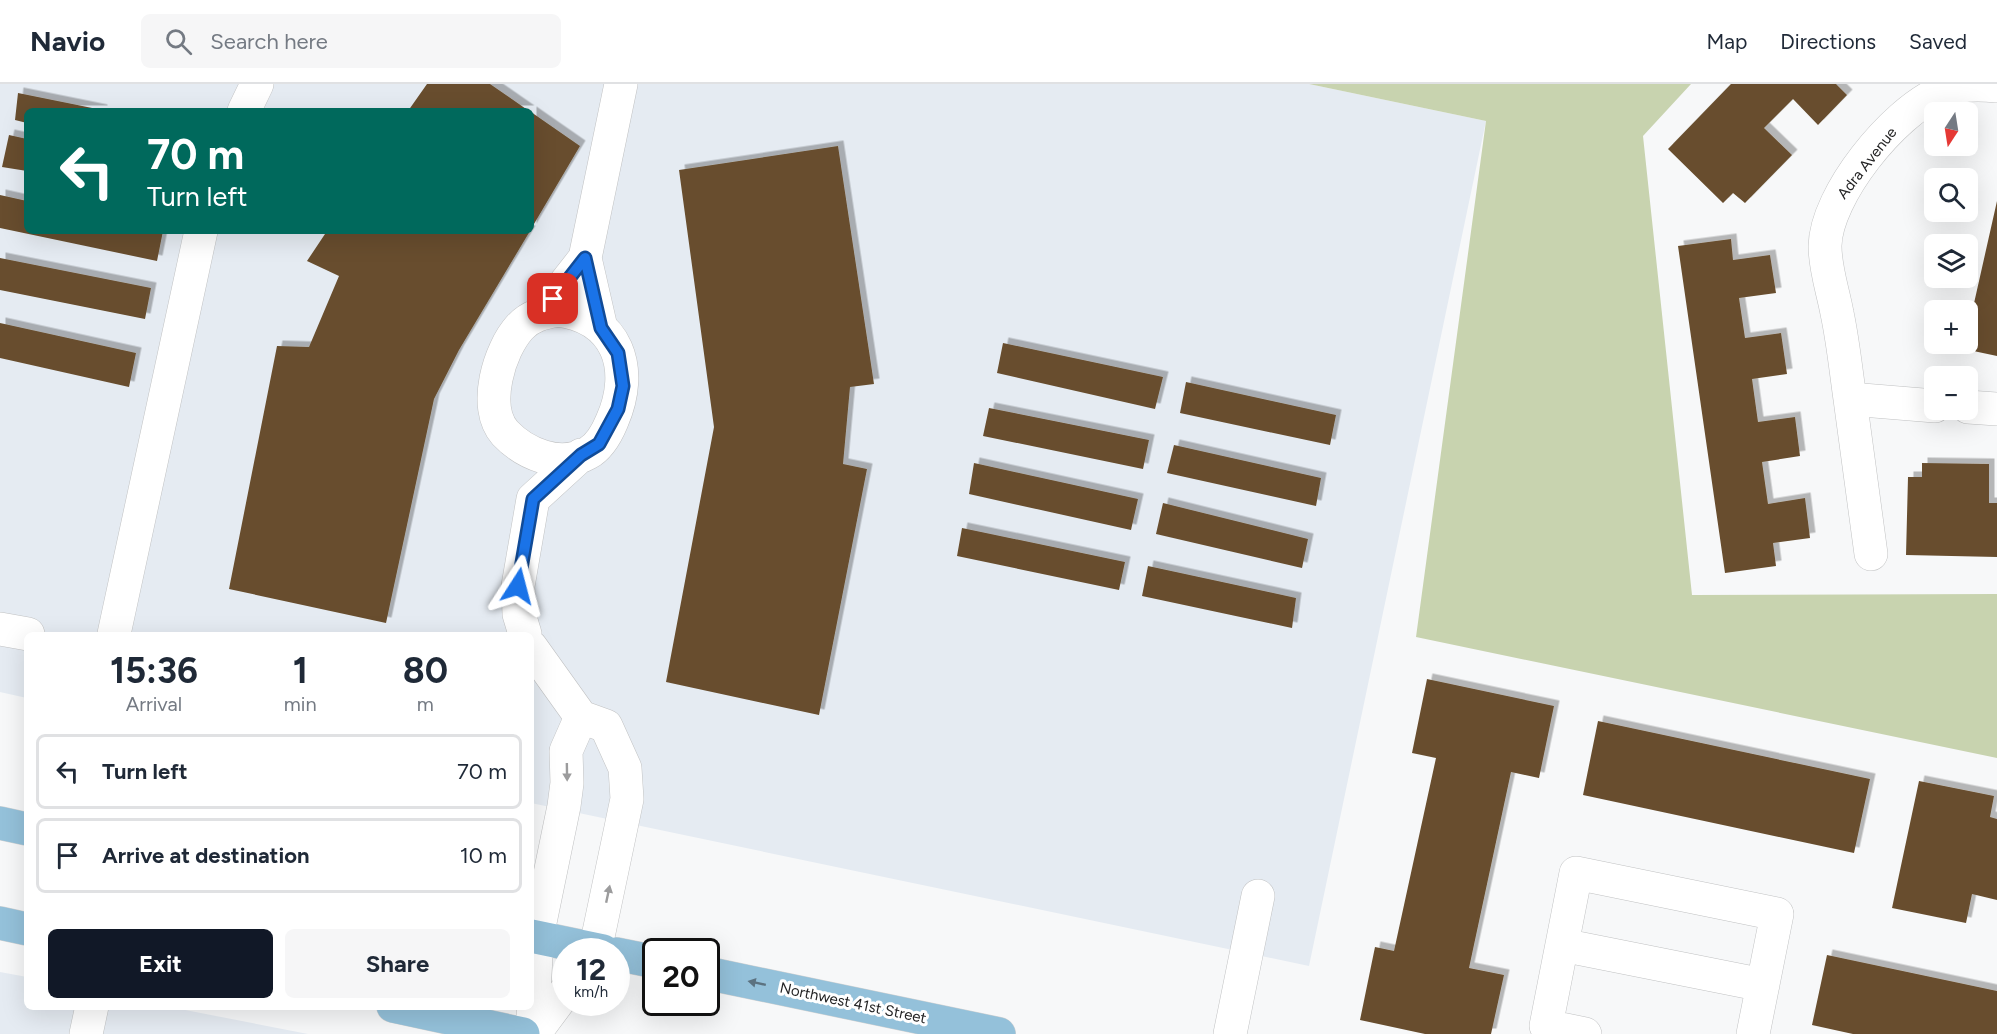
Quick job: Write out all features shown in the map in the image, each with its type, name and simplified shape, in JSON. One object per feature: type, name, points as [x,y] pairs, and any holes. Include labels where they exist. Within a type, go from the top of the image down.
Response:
[{"type":"main road","points":[[0,823],[24,828]]},
{"type":"main road","points":[[0,923],[24,928]]},
{"type":"main road","points":[[534,936],[552,940]]},
{"type":"main road","name":"Northwest 41st Street","points":[[720,976],[999,1034]]},
{"type":"main road","points":[[412,1010],[523,1034]]},
{"type":"street","points":[[245,108],[257,84]]},
{"type":"street","points":[[524,632],[519,614],[518,586],[533,499],[581,455],[599,444],[618,409],[623,386],[618,353],[601,328],[585,258],[621,84]]},
{"type":"street","name":"Adra Avenue","points":[[1871,554],[1838,314],[1826,263],[1827,227],[1832,211],[1851,178],[1899,122],[1938,93],[1961,86],[1997,86]]},
{"type":"street","points":[[114,632],[200,234]]},
{"type":"street","points":[[542,313],[585,258]]},
{"type":"street","points":[[533,499],[524,486],[507,434],[495,414],[495,394],[502,362],[520,326],[542,313],[557,310],[576,312],[601,328]]},
{"type":"street","points":[[1850,399],[1924,405]]},
{"type":"street","points":[[1978,408],[1997,409]]},
{"type":"street","points":[[507,434],[529,452],[543,458],[570,458],[581,455]]},
{"type":"street","points":[[0,628],[24,633]]},
{"type":"street","points":[[534,651],[581,717],[606,726],[618,748],[627,785],[626,812],[605,938]]},
{"type":"street","points":[[534,936],[564,806],[567,783],[566,751],[581,717]]},
{"type":"street","points":[[1585,1034],[1546,1026],[1576,873],[1778,914],[1754,1034]]},
{"type":"street","points":[[1230,1034],[1258,896]]},
{"type":"street","points":[[1562,945],[1763,985]]},
{"type":"street","points":[[533,1034],[552,1009]]},
{"type":"street","points":[[86,1034],[91,1010]]},
{"type":"street","points":[[533,1010],[533,1034]]},
{"type":"shaded area","points":[[0,84],[1309,84],[1486,121],[1309,966],[534,804],[534,632],[24,632],[24,697],[0,692]]},
{"type":"shaded area","points":[[0,972],[24,976],[24,1010],[185,1010],[308,1034],[0,1034]]},
{"type":"green space","points":[[1309,84],[1691,84],[1643,136],[1692,595],[1997,594],[1997,758],[1416,637],[1486,121]]},
{"type":"building","points":[[427,84],[490,84],[525,108],[410,108]]},
{"type":"building","points":[[1731,84],[1836,84],[1847,95],[1818,125],[1793,99],[1764,128],[1792,155],[1745,203],[1733,193],[1723,203],[1668,149]]},
{"type":"building","points":[[18,93],[92,108],[24,108],[24,122],[15,120]]},
{"type":"building","points":[[534,114],[580,146],[534,224]]},
{"type":"building","points":[[9,135],[24,138],[24,171],[2,167]]},
{"type":"building","points":[[838,146],[874,384],[850,387],[843,464],[867,469],[819,715],[666,682],[714,427],[679,170]]},
{"type":"building","points":[[0,195],[24,200],[24,233],[0,228]]},
{"type":"building","points":[[1997,201],[1997,356],[1978,352],[1978,300],[1975,300]]},
{"type":"building","points":[[29,234],[162,234],[157,261]]},
{"type":"building","points":[[325,234],[528,234],[459,350],[434,399],[386,623],[229,589],[277,346],[309,347],[339,276],[307,261]]},
{"type":"building","points":[[1731,239],[1733,260],[1770,255],[1776,293],[1739,298],[1745,338],[1781,333],[1787,374],[1752,379],[1758,422],[1795,417],[1800,456],[1762,462],[1768,504],[1805,498],[1810,538],[1773,543],[1776,566],[1725,573],[1678,246]]},
{"type":"building","points":[[0,258],[151,288],[145,319],[0,290]]},
{"type":"building","points":[[0,323],[136,353],[129,387],[0,358]]},
{"type":"building","points":[[1003,343],[1163,377],[1155,409],[997,373]]},
{"type":"building","points":[[1186,382],[1336,415],[1330,445],[1180,413]]},
{"type":"building","points":[[989,408],[1149,440],[1143,469],[983,436]]},
{"type":"building","points":[[1174,445],[1321,478],[1316,506],[1167,473]]},
{"type":"building","points":[[974,463],[1138,499],[1131,530],[969,494]]},
{"type":"building","points":[[1922,463],[1989,464],[1989,503],[1997,503],[1997,557],[1906,555],[1908,477],[1922,477]]},
{"type":"building","points":[[1163,503],[1308,539],[1302,568],[1156,534]]},
{"type":"building","points":[[962,528],[1125,562],[1119,590],[957,556]]},
{"type":"building","points":[[1148,566],[1296,598],[1292,628],[1142,596]]},
{"type":"building","points":[[1427,679],[1554,706],[1539,778],[1511,772],[1469,968],[1504,975],[1491,1034],[1425,1034],[1360,1020],[1375,947],[1394,951],[1436,758],[1412,753]]},
{"type":"building","points":[[1598,721],[1870,779],[1854,853],[1583,795]]},
{"type":"building","points":[[1919,781],[1994,796],[1990,817],[1997,819],[1997,900],[1972,894],[1966,923],[1892,908]]},
{"type":"building","points":[[1827,955],[1997,991],[1997,1034],[1853,1034],[1812,1025]]},
{"type":"route","points":[[518,586],[533,499],[581,455],[587,454],[599,444],[618,409],[623,386],[618,353],[610,337],[601,328],[585,258],[553,299]]}]
